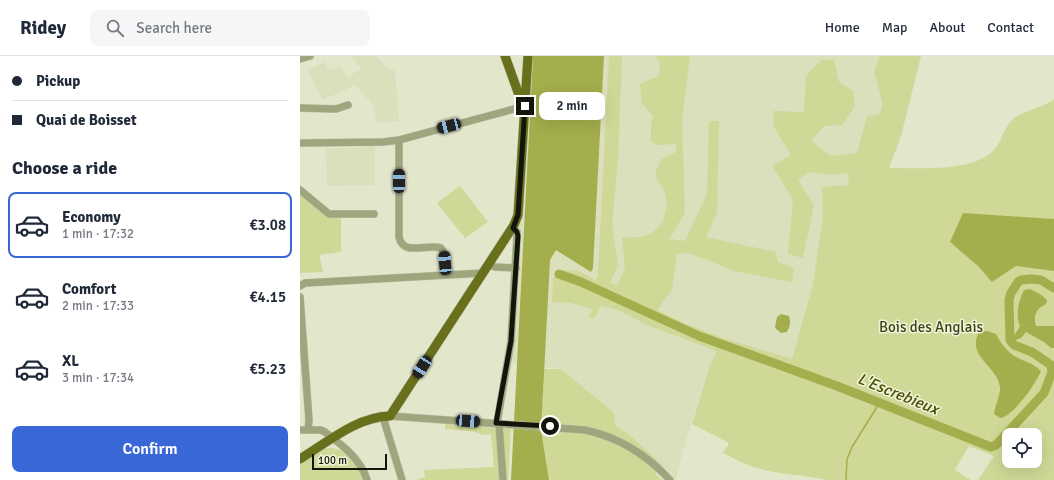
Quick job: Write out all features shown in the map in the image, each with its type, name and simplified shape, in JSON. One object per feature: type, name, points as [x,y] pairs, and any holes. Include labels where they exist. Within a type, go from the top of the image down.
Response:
[{"type":"main road","points":[[505,56],[519,95],[525,106]]},
{"type":"main road","points":[[300,459],[333,438],[361,423],[387,416],[513,228],[518,215],[528,56]]},
{"type":"street","points":[[300,59],[310,56]]},
{"type":"street","points":[[300,108],[336,109],[348,105]]},
{"type":"street","points":[[300,143],[383,142],[399,140],[525,106]]},
{"type":"street","points":[[399,140],[400,242],[410,248],[434,246],[441,248],[444,253],[446,274]]},
{"type":"street","points":[[300,190],[329,214],[374,214]]},
{"type":"street","points":[[503,480],[499,424],[511,341],[517,234],[513,228]]},
{"type":"street","points":[[489,264],[495,267],[516,268]]},
{"type":"street","points":[[300,285],[305,283],[483,273]]},
{"type":"street","points":[[300,297],[309,420],[308,430]]},
{"type":"street","points":[[402,480],[387,416],[550,426],[585,430],[613,439],[640,454],[670,480]]},
{"type":"street","points":[[300,430],[323,430],[356,459],[364,471],[367,480]]},
{"type":"shaded area","points":[[351,56],[374,56],[378,58],[390,71],[395,70],[399,121],[377,123],[373,105],[355,85],[323,100],[308,70],[325,62],[328,70],[340,67],[348,77],[362,68]]},
{"type":"shaded area","points":[[532,56],[911,56],[801,362],[710,365],[686,440],[676,479],[633,438],[615,425],[561,369],[506,362]]},
{"type":"shaded area","points":[[533,56],[604,56],[593,268],[591,272],[556,250],[550,260],[541,430],[549,480],[511,480]]},
{"type":"shaded area","points":[[366,146],[375,146],[375,185],[327,186],[326,148],[365,148]]},
{"type":"shaded area","points":[[963,213],[1054,219],[1054,271],[1016,266],[992,282],[978,266],[950,242]]},
{"type":"shaded area","points":[[1030,289],[1040,294],[1047,300],[1046,304],[1036,313],[1035,322],[1036,326],[1054,326],[1054,348],[1051,348],[1044,342],[1026,332],[1021,338],[1015,340],[1014,336],[1020,326],[1018,308],[1024,290]]},
{"type":"shaded area","points":[[781,314],[789,316],[790,322],[787,332],[781,333],[775,328],[777,317]]},
{"type":"shaded area","points":[[987,331],[996,334],[1004,346],[1014,356],[1032,364],[1041,371],[1030,391],[1012,412],[1000,418],[994,414],[1000,390],[998,379],[979,355],[976,348],[976,341],[979,332]]},
{"type":"green space","name":"Bois des Anglais","points":[[609,56],[622,56],[618,161],[612,223],[618,266],[610,283],[617,286],[625,268],[622,238],[651,234],[663,222],[667,203],[664,189],[657,180],[656,170],[662,159],[676,152],[676,144],[658,145],[651,141],[651,124],[653,116],[642,103],[640,84],[659,76],[660,62],[655,56],[690,56],[682,120],[685,213],[669,239],[685,241],[707,194],[709,121],[719,121],[717,213],[706,237],[776,252],[778,262],[794,268],[792,282],[734,271],[692,254],[677,253],[672,290],[657,310],[686,324],[723,338],[792,359],[813,285],[823,216],[822,187],[848,185],[849,173],[832,175],[808,172],[798,180],[814,205],[803,258],[788,254],[793,199],[772,166],[791,155],[774,127],[773,111],[804,112],[806,76],[821,60],[834,60],[839,82],[853,91],[855,107],[842,125],[824,126],[811,141],[831,156],[857,153],[867,117],[880,114],[883,104],[874,72],[880,56],[921,56],[901,136],[889,168],[943,168],[971,163],[983,158],[992,152],[1013,119],[1023,113],[1045,105],[1054,99],[1054,480],[978,480],[994,456],[969,446],[955,470],[971,480],[828,480],[778,473],[745,464],[723,453],[729,443],[692,424],[710,365],[717,351],[647,325],[620,311],[601,305],[594,319],[589,317],[592,309],[571,303],[552,302],[553,278],[560,271],[577,270],[595,280],[598,275]]},
{"type":"green space","points":[[460,186],[488,222],[465,238],[437,203]]},
{"type":"green space","points":[[300,195],[325,216],[341,218],[341,252],[319,255],[323,272],[300,273]]},
{"type":"green space","points":[[544,369],[561,369],[614,413],[615,425],[633,438],[662,465],[655,473],[662,480],[549,480],[541,430]]},
{"type":"green space","points":[[445,424],[494,428],[496,430],[501,480],[416,480],[425,477],[424,470],[494,467],[491,434],[483,435],[476,432],[445,429]]},
{"type":"green space","points":[[506,428],[511,428],[508,480],[504,480],[502,431]]},
{"type":"green space","points":[[334,448],[346,453],[358,468],[364,480],[300,480],[300,464],[321,450]]},
{"type":"waterway","name":"L'Escrebieux","points":[[559,274],[581,282],[699,336],[837,386],[991,447],[996,445],[1044,393],[1052,372],[1051,365],[1032,352],[1014,345],[1010,340],[1009,300],[1011,293],[1021,280],[1041,280],[1054,288]]},
{"type":"waterway","points":[[846,480],[847,459],[852,447],[880,402]]},
{"type":"route","points":[[525,106],[518,215],[513,228],[517,232],[518,236],[511,341],[496,423],[550,426]]}]
